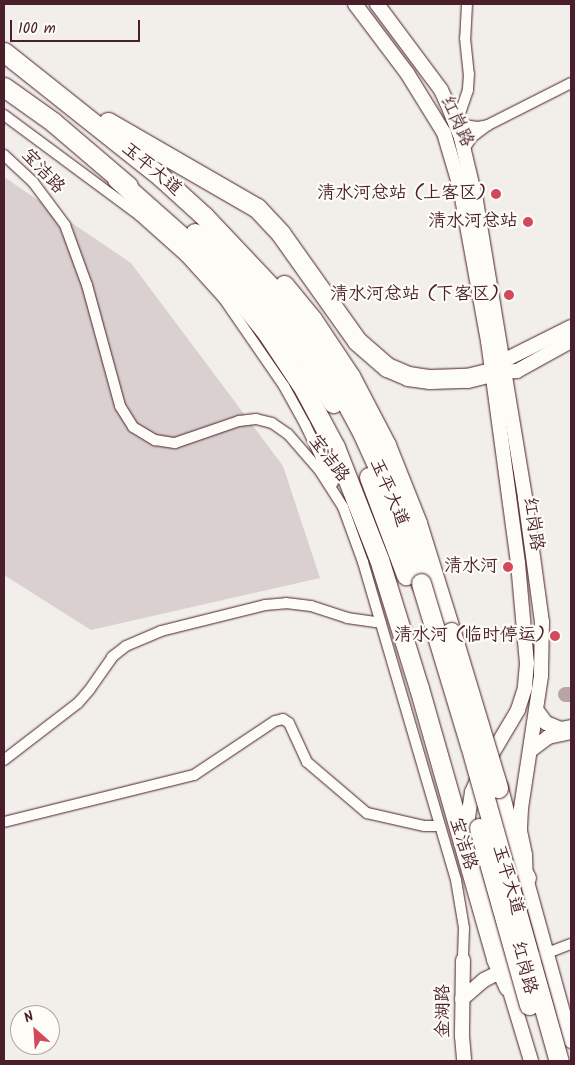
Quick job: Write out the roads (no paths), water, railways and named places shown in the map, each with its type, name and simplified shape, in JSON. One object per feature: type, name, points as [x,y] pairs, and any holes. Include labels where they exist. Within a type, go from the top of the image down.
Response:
[{"type":"highway","name":"玉平大道","points":[[4,52],[146,165],[204,216],[272,288],[330,373],[361,430],[392,498],[546,1061]]},
{"type":"highway","points":[[28,70],[99,118],[183,184],[272,270],[312,319],[350,376],[386,446],[417,523],[498,788],[518,865],[526,878]]},
{"type":"highway","name":"玉平大道","points":[[4,87],[53,122],[117,179],[174,216],[219,255],[264,304],[305,357],[344,421],[415,584],[560,1061]]},
{"type":"highway","points":[[99,118],[257,208],[281,234],[358,341],[387,367],[408,376],[430,379],[467,378],[499,368]]},
{"type":"highway","points":[[117,179],[188,242],[239,298],[267,334],[304,389],[335,446],[380,559],[501,976]]},
{"type":"main road","name":"红岗路","points":[[355,4],[407,73],[444,133],[460,187],[499,368],[527,663],[521,701],[477,779],[470,798],[468,824],[470,842],[501,976],[531,1061]]},
{"type":"main road","name":"红岗路","points":[[377,4],[441,90],[456,124],[464,149],[476,201],[499,368],[542,622],[542,660],[537,711],[520,820],[526,878],[571,1041]]},
{"type":"main road","points":[[499,368],[571,327]]},
{"type":"main road","points":[[499,368],[516,371],[571,341]]},
{"type":"main road","points":[[537,711],[546,723],[561,729],[571,726]]},
{"type":"main road","points":[[531,750],[548,737],[571,732]]},
{"type":"main road","points":[[463,960],[470,969],[501,976]]},
{"type":"main road","name":"金湖路","points":[[463,960],[464,1061]]},
{"type":"main road","points":[[462,999],[478,985],[501,976]]},
{"type":"street","points":[[467,4],[465,31],[469,74],[468,90],[456,124],[478,127],[488,125]]},
{"type":"street","points":[[464,149],[472,137],[488,125],[571,83]]},
{"type":"street","points":[[4,115],[139,215],[185,256],[224,299],[284,386],[323,460],[343,507]]},
{"type":"street","name":"宝洁路","points":[[4,155],[33,182],[65,225],[87,285],[120,406],[133,427],[155,440],[175,443],[240,420],[272,423],[288,434],[320,471],[343,507],[363,562],[462,908],[463,960]]},
{"type":"street","points":[[4,760],[78,702],[90,689],[112,657],[126,646],[162,631],[266,605],[286,603],[311,606],[347,618],[381,623]]},
{"type":"street","points":[[4,822],[194,775],[275,720],[283,719],[289,723],[307,762],[367,813],[424,826],[439,826]]},
{"type":"street","points":[[501,976],[547,953],[571,944]]},
{"type":"waterway","points":[[565,694],[571,694]]},
{"type":"place","name":"清水河总站 (上客区)","points":[[496,194]]},
{"type":"place","name":"清水河总站","points":[[528,222]]},
{"type":"place","name":"清水河总站 (下客区)","points":[[509,295]]},
{"type":"place","name":"清水河","points":[[508,567]]},
{"type":"place","name":"清水河 (临时停运)","points":[[555,636]]}]
